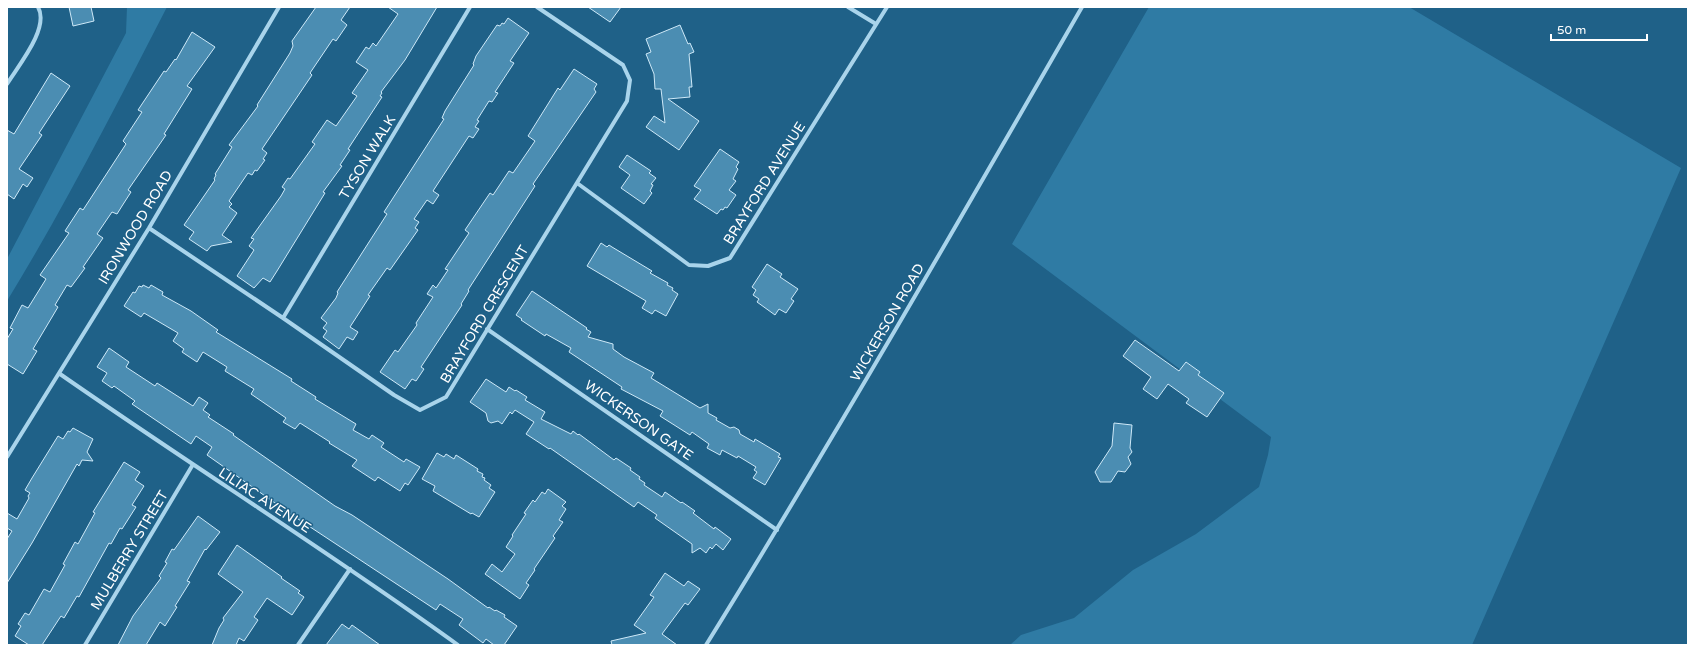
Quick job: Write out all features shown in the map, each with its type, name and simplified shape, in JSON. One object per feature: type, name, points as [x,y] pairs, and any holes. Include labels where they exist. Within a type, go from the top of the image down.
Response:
[{"type":"street","points":[[7,84],[39,32],[40,12],[38,7]]},
{"type":"street","name":"IRONWOOD ROAD","points":[[7,457],[60,374],[279,7]]},
{"type":"street","name":"TYSON WALK","points":[[283,318],[470,7]]},
{"type":"street","name":"BRAYFORD CRESCENT","points":[[148,228],[283,318],[394,395],[420,410],[446,397],[627,101],[630,80],[623,64],[537,7]]},
{"type":"street","points":[[848,7],[876,24]]},
{"type":"street","name":"BRAYFORD AVENUE","points":[[577,183],[689,265],[708,266],[730,258],[887,7]]},
{"type":"street","name":"WICKERSON ROAD","points":[[706,645],[777,530],[1082,7]]},
{"type":"street","name":"WICKERSON GATE","points":[[487,329],[777,530]]},
{"type":"street","name":"LILIAC AVENUE","points":[[60,374],[192,466],[350,569],[458,645]]},
{"type":"street","name":"MULBERRY STREET","points":[[85,645],[192,466]]},
{"type":"street","points":[[298,645],[350,569]]},
{"type":"shaded area","points":[[127,7],[167,7],[70,192],[7,301],[7,259],[126,33]]},
{"type":"shaded area","points":[[1149,7],[1409,7],[1681,168],[1472,645],[1010,645],[1021,635],[1074,618],[1133,570],[1196,534],[1259,487],[1268,455],[1271,437],[1012,244]]},
{"type":"building","points":[[69,7],[91,7],[94,21],[73,26]]},
{"type":"building","points":[[316,7],[350,7],[341,20],[347,25],[336,41],[333,39],[310,73],[312,75],[262,149],[267,153],[263,159],[265,160],[252,175],[248,173],[229,201],[232,204],[229,207],[237,213],[222,235],[232,242],[211,246],[207,251],[189,239],[194,232],[184,225],[215,180],[215,174],[232,147],[229,145],[258,106],[257,105],[290,53],[293,46],[292,41]]},
{"type":"building","points":[[388,7],[437,7],[405,60],[381,92],[382,93],[380,96],[382,97],[348,149],[350,150],[340,165],[342,166],[323,192],[325,193],[270,282],[263,278],[254,288],[237,276],[254,250],[249,246],[254,239],[251,238],[281,196],[285,189],[282,187],[288,178],[290,179],[315,144],[312,142],[327,120],[336,126],[357,96],[352,93],[368,70],[356,62],[366,47],[369,49],[373,43],[376,46],[398,14]]},
{"type":"building","points":[[588,7],[621,7],[610,22]]},
{"type":"building","points":[[508,18],[529,33],[510,61],[514,63],[495,92],[498,93],[492,102],[489,101],[477,120],[479,121],[475,127],[479,129],[473,138],[469,136],[433,191],[439,195],[433,204],[427,200],[414,219],[419,222],[415,228],[418,230],[390,270],[387,268],[368,295],[370,296],[350,327],[358,332],[353,340],[347,337],[339,349],[323,337],[327,331],[323,328],[327,323],[321,318],[336,298],[337,292],[387,214],[384,212],[444,119],[442,118],[445,111],[474,65],[476,56],[497,25],[500,26],[502,23],[504,24]]},
{"type":"building","points":[[680,25],[688,44],[690,43],[694,52],[689,54],[692,87],[689,87],[690,97],[668,99],[699,121],[679,150],[646,127],[654,116],[665,123],[661,89],[655,89],[654,74],[646,54],[651,52],[646,39]]},
{"type":"building","points":[[192,32],[215,47],[187,86],[192,89],[164,134],[166,135],[128,190],[131,192],[117,214],[112,212],[97,234],[103,238],[83,267],[85,268],[71,287],[67,285],[55,305],[58,307],[33,349],[37,351],[23,374],[7,364],[7,339],[13,329],[10,328],[22,305],[28,308],[46,279],[40,275],[69,233],[65,231],[80,208],[83,210],[126,144],[123,141],[142,112],[138,110],[164,71],[166,72],[175,59],[176,60]]},
{"type":"building","points":[[574,69],[597,84],[594,89],[596,92],[533,184],[535,186],[468,290],[469,291],[461,304],[462,305],[421,367],[424,369],[416,381],[412,379],[405,389],[380,372],[395,350],[398,352],[417,325],[416,323],[433,297],[427,294],[433,285],[436,288],[448,270],[445,269],[469,233],[465,230],[490,193],[493,195],[509,171],[513,173],[535,141],[528,136],[558,88],[560,90]]},
{"type":"building","points":[[51,73],[70,86],[39,133],[42,135],[19,169],[33,178],[27,187],[23,184],[14,199],[7,194],[7,130],[14,134]]},
{"type":"building","points":[[720,149],[739,162],[736,167],[738,169],[733,179],[736,181],[729,190],[736,195],[727,208],[725,207],[723,210],[721,209],[717,214],[694,199],[701,190],[694,186]]},
{"type":"building","points":[[627,155],[651,171],[649,173],[656,178],[651,184],[653,185],[650,191],[652,193],[644,204],[621,188],[630,175],[619,167]]},
{"type":"building","points":[[601,243],[607,247],[609,245],[652,271],[650,273],[668,283],[667,285],[673,288],[672,290],[678,294],[666,316],[655,310],[652,314],[642,308],[646,301],[587,266]]},
{"type":"building","points":[[767,264],[782,274],[780,277],[798,289],[791,299],[794,301],[786,313],[779,309],[775,315],[757,302],[759,299],[753,295],[756,290],[752,287]]},
{"type":"building","points":[[143,285],[149,288],[151,285],[163,292],[162,295],[191,311],[218,330],[216,332],[292,379],[291,381],[316,397],[315,399],[356,424],[353,430],[369,439],[372,435],[384,443],[381,447],[404,462],[406,459],[420,467],[408,485],[405,483],[400,491],[378,477],[375,481],[352,466],[357,460],[329,443],[330,442],[300,423],[295,429],[283,422],[286,418],[251,394],[254,389],[225,371],[227,367],[203,352],[197,362],[182,352],[184,349],[173,341],[178,333],[144,313],[141,317],[124,306],[133,292],[135,293],[139,286],[142,287]]},
{"type":"building","points":[[532,291],[587,328],[586,329],[591,332],[588,337],[613,344],[613,349],[624,357],[654,373],[651,378],[700,408],[708,404],[708,413],[717,418],[716,420],[730,428],[734,427],[739,430],[740,434],[754,442],[755,439],[780,454],[778,457],[781,458],[765,485],[753,478],[757,472],[754,470],[756,467],[738,456],[737,458],[722,450],[720,455],[707,448],[709,444],[692,432],[690,435],[660,416],[663,411],[621,389],[622,387],[569,352],[571,348],[546,334],[545,336],[521,320],[522,319],[516,315]]},
{"type":"building","points":[[1135,340],[1179,371],[1186,362],[1200,372],[1198,375],[1224,393],[1207,417],[1186,403],[1189,399],[1168,384],[1157,399],[1143,389],[1151,377],[1123,356]]},
{"type":"building","points":[[109,348],[129,362],[126,367],[155,386],[157,383],[193,406],[199,397],[208,403],[203,410],[210,415],[208,417],[234,434],[233,435],[335,506],[352,515],[448,579],[488,608],[489,607],[505,615],[504,617],[517,626],[504,645],[494,645],[486,639],[483,643],[459,625],[463,619],[440,604],[436,610],[292,515],[207,455],[212,447],[196,436],[191,444],[132,404],[135,401],[114,386],[112,388],[102,381],[107,373],[97,367]]},
{"type":"building","points":[[486,379],[506,392],[509,387],[527,397],[525,400],[545,412],[541,419],[571,434],[573,431],[578,435],[579,434],[614,460],[616,458],[631,468],[630,470],[640,477],[639,479],[645,483],[644,485],[662,497],[665,492],[681,503],[682,502],[695,511],[693,513],[714,529],[715,527],[731,539],[723,550],[716,544],[712,549],[710,547],[706,553],[700,548],[692,553],[692,544],[655,518],[657,515],[638,502],[634,507],[550,448],[549,449],[526,434],[534,422],[515,410],[512,414],[510,412],[502,424],[498,421],[491,423],[488,421],[486,413],[470,402]]},
{"type":"building","points":[[1114,423],[1132,425],[1130,448],[1132,452],[1128,457],[1131,464],[1125,472],[1118,471],[1111,482],[1100,482],[1095,472],[1112,446]]},
{"type":"building","points":[[73,428],[93,439],[87,452],[93,461],[82,460],[79,466],[77,464],[32,543],[7,583],[7,539],[12,531],[7,528],[7,513],[17,519],[29,498],[28,496],[30,493],[25,490],[32,478],[58,436],[63,439],[68,431],[70,432]]},
{"type":"building","points":[[437,453],[444,457],[446,454],[454,459],[456,455],[478,469],[477,471],[483,474],[482,477],[485,478],[484,480],[491,485],[489,488],[495,492],[479,517],[472,513],[471,514],[433,491],[435,486],[422,479]]},
{"type":"building","points":[[124,462],[140,472],[135,480],[144,486],[132,505],[136,507],[122,529],[120,528],[111,544],[109,543],[79,597],[77,596],[64,618],[61,616],[42,645],[29,645],[15,636],[21,626],[18,624],[25,613],[29,615],[44,589],[50,592],[65,565],[63,564],[75,542],[78,544],[95,513],[93,512]]},
{"type":"building","points":[[548,489],[566,502],[562,506],[566,509],[559,520],[563,522],[553,536],[555,538],[526,583],[529,585],[520,599],[485,574],[492,564],[502,572],[515,554],[506,547],[526,514],[524,513],[533,500],[535,502],[542,492],[545,494]]},
{"type":"building","points":[[198,516],[220,532],[206,550],[205,549],[187,581],[190,582],[175,606],[177,607],[165,626],[160,622],[146,645],[118,645],[133,616],[161,578],[159,576],[167,563],[165,562],[172,549],[174,550]]},
{"type":"building","points":[[237,545],[282,577],[281,578],[300,591],[298,593],[304,597],[292,615],[267,598],[254,617],[258,620],[244,641],[239,638],[236,645],[212,645],[224,620],[223,618],[243,592],[218,574]]},
{"type":"building","points":[[665,573],[684,586],[688,581],[700,589],[688,605],[685,603],[662,634],[677,645],[612,645],[611,641],[646,633],[634,625],[654,597],[650,595]]},
{"type":"building","points":[[342,624],[349,629],[352,625],[380,645],[326,645]]}]
